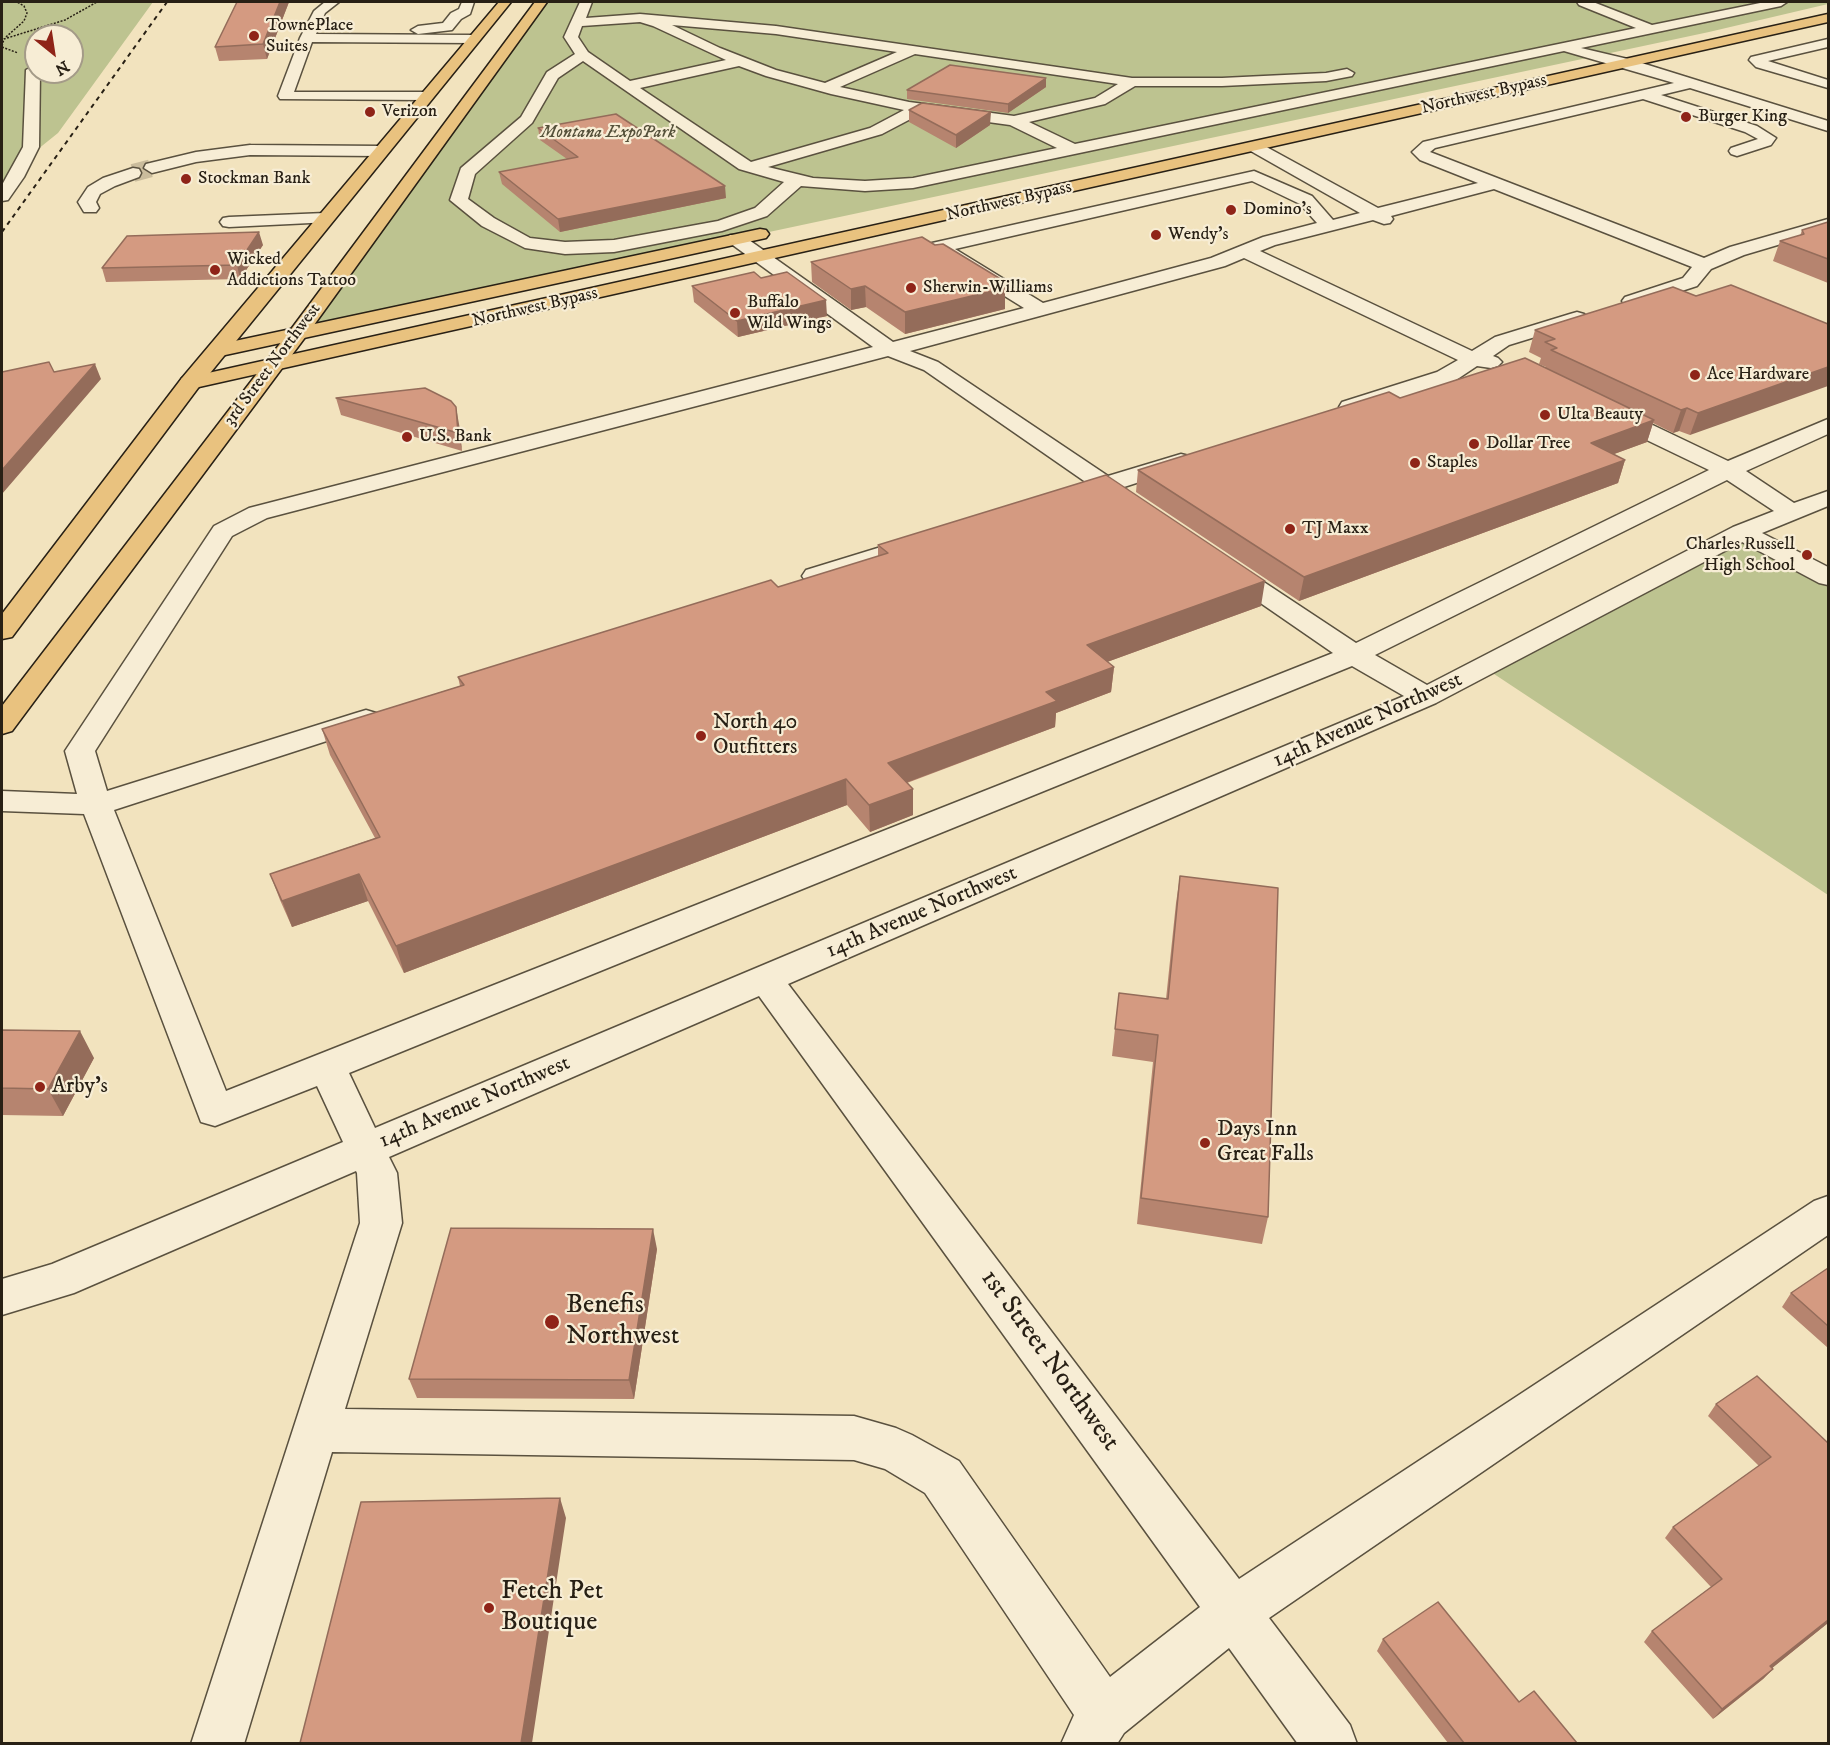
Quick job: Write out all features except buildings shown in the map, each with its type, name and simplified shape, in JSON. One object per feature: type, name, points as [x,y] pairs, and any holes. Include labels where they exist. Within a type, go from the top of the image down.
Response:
[{"type":"main road","points":[[2,631],[190,383],[506,2]]},
{"type":"main road","name":"3rd Street Northwest","points":[[2,725],[299,332],[541,2]]},
{"type":"main road","name":"Northwest Bypass","points":[[1293,120],[1828,4]]},
{"type":"main road","name":"Northwest Bypass","points":[[190,383],[1828,18]]},
{"type":"main road","name":"Northwest Bypass","points":[[216,351],[771,232]]},
{"type":"street","points":[[333,2],[320,11],[285,96],[426,96]]},
{"type":"street","points":[[404,30],[447,27],[456,16],[465,11],[468,2]]},
{"type":"street","points":[[585,2],[571,37],[583,55],[722,151],[751,167],[773,175],[797,180],[865,186],[913,183],[1781,2]]},
{"type":"street","points":[[1583,2],[1650,29]]},
{"type":"street","points":[[578,22],[640,18],[776,30],[1132,82],[1227,82],[1326,77],[1358,71]]},
{"type":"street","points":[[640,18],[658,23],[771,73],[826,88],[920,108],[1014,121],[1074,150]]},
{"type":"street","points":[[307,38],[356,34],[473,39]]},
{"type":"street","points":[[1828,43],[1756,60],[1761,64],[1828,84]]},
{"type":"street","points":[[1564,47],[1627,63],[1828,126]]},
{"type":"street","points":[[826,88],[913,50]]},
{"type":"street","points":[[583,55],[552,75],[526,120],[467,172],[459,200],[488,222],[525,243],[565,248],[614,246],[722,226],[761,212],[797,180]]},
{"type":"street","points":[[627,86],[741,61]]},
{"type":"street","points":[[1421,63],[1442,63],[1459,69]]},
{"type":"street","points":[[1014,121],[1100,100],[1132,82]]},
{"type":"street","points":[[1227,82],[1297,103]]},
{"type":"street","points":[[1691,83],[1421,149],[1420,152],[1426,157],[1704,265]]},
{"type":"street","points":[[2,196],[16,177],[31,147],[33,84]]},
{"type":"street","points":[[1643,94],[1750,129],[1768,138],[1765,142],[1737,151]]},
{"type":"street","points":[[751,167],[876,131],[920,108]]},
{"type":"street","points":[[1255,147],[1373,214],[1404,229]]},
{"type":"street","points":[[152,168],[196,157],[250,150],[381,151]]},
{"type":"street","points":[[90,208],[87,202],[94,191],[109,182],[134,173]]},
{"type":"street","points":[[1041,310],[931,245],[1254,176],[1306,200],[1328,225]]},
{"type":"street","points":[[1495,184],[1269,241],[1218,262],[1041,310],[258,513],[222,531],[80,751],[96,804],[215,1111],[1354,655],[1728,470],[1828,426]]},
{"type":"street","points":[[229,222],[325,218]]},
{"type":"street","points":[[1333,412],[1445,377],[1502,341],[1690,282],[1704,265],[1737,251],[1828,224]]},
{"type":"street","points":[[736,239],[890,350],[931,366],[1134,504]]},
{"type":"street","points":[[1244,251],[1473,359],[1512,366]]},
{"type":"street","points":[[786,274],[808,269]]},
{"type":"street","points":[[1690,282],[1711,291]]},
{"type":"street","points":[[1588,402],[1728,470],[1792,512]]},
{"type":"street","points":[[1045,504],[1203,454]]},
{"type":"street","name":"14th Avenue Northwest","points":[[2,1297],[59,1280],[1426,698],[1742,532],[1828,498]]},
{"type":"street","points":[[1742,532],[1828,577]]},
{"type":"street","points":[[787,585],[940,537]]},
{"type":"street","points":[[1210,557],[1354,655],[1426,698]]},
{"type":"street","points":[[2,801],[96,804],[394,710]]},
{"type":"street","name":"1st Street Northwest","points":[[766,980],[1331,1743]]},
{"type":"street","points":[[217,1743],[381,1223],[377,1173],[327,1067]]},
{"type":"street","points":[[316,1430],[854,1438],[896,1450],[942,1477],[1096,1729],[1234,1612],[1828,1214]]},
{"type":"path","points":[[2,45],[3,40],[24,21],[27,13],[24,6],[17,2]]},
{"type":"path","points":[[43,2],[53,2]]},
{"type":"path","points":[[3,40],[65,20],[97,2]]},
{"type":"green space","points":[[2,2],[153,2],[58,133],[17,166],[2,186]]},
{"type":"green space","name":"Montana ExpoPark","points":[[541,2],[1828,2],[1828,4],[1709,32],[299,332]]},
{"type":"green space","points":[[1742,532],[1828,577],[1828,895],[1485,668]]},
{"type":"tunnel","points":[[133,173],[152,168]]},
{"type":"railway","points":[[2,232],[167,2]]},
{"type":"place","name":"TownePlace Suites","points":[[254,36]]},
{"type":"place","name":"Verizon","points":[[370,112]]},
{"type":"place","name":"Burger King","points":[[1686,117]]},
{"type":"place","name":"Stockman Bank","points":[[186,179]]},
{"type":"place","name":"Domino's","points":[[1231,210]]},
{"type":"place","name":"Wendy's","points":[[1156,235]]},
{"type":"place","name":"Wicked Addictions Tattoo","points":[[215,270]]},
{"type":"place","name":"Sherwin-Williams","points":[[911,288]]},
{"type":"place","name":"Buffalo Wild Wings","points":[[735,313]]},
{"type":"place","name":"Ace Hardware","points":[[1695,375]]},
{"type":"place","name":"Ulta Beauty","points":[[1545,415]]},
{"type":"place","name":"U.S. Bank","points":[[407,437]]},
{"type":"place","name":"Dollar Tree","points":[[1474,444]]},
{"type":"place","name":"Staples","points":[[1415,463]]},
{"type":"place","name":"TJ Maxx","points":[[1290,529]]},
{"type":"place","name":"Charles Russell High School","points":[[1807,555]]},
{"type":"place","name":"North 40 Outfitters","points":[[701,736]]},
{"type":"place","name":"Arby's","points":[[40,1087]]},
{"type":"place","name":"Days Inn Great Falls","points":[[1205,1143]]},
{"type":"place","name":"Benefis Northwest","points":[[552,1322]]},
{"type":"place","name":"Fetch Pet Boutique","points":[[489,1608]]}]
